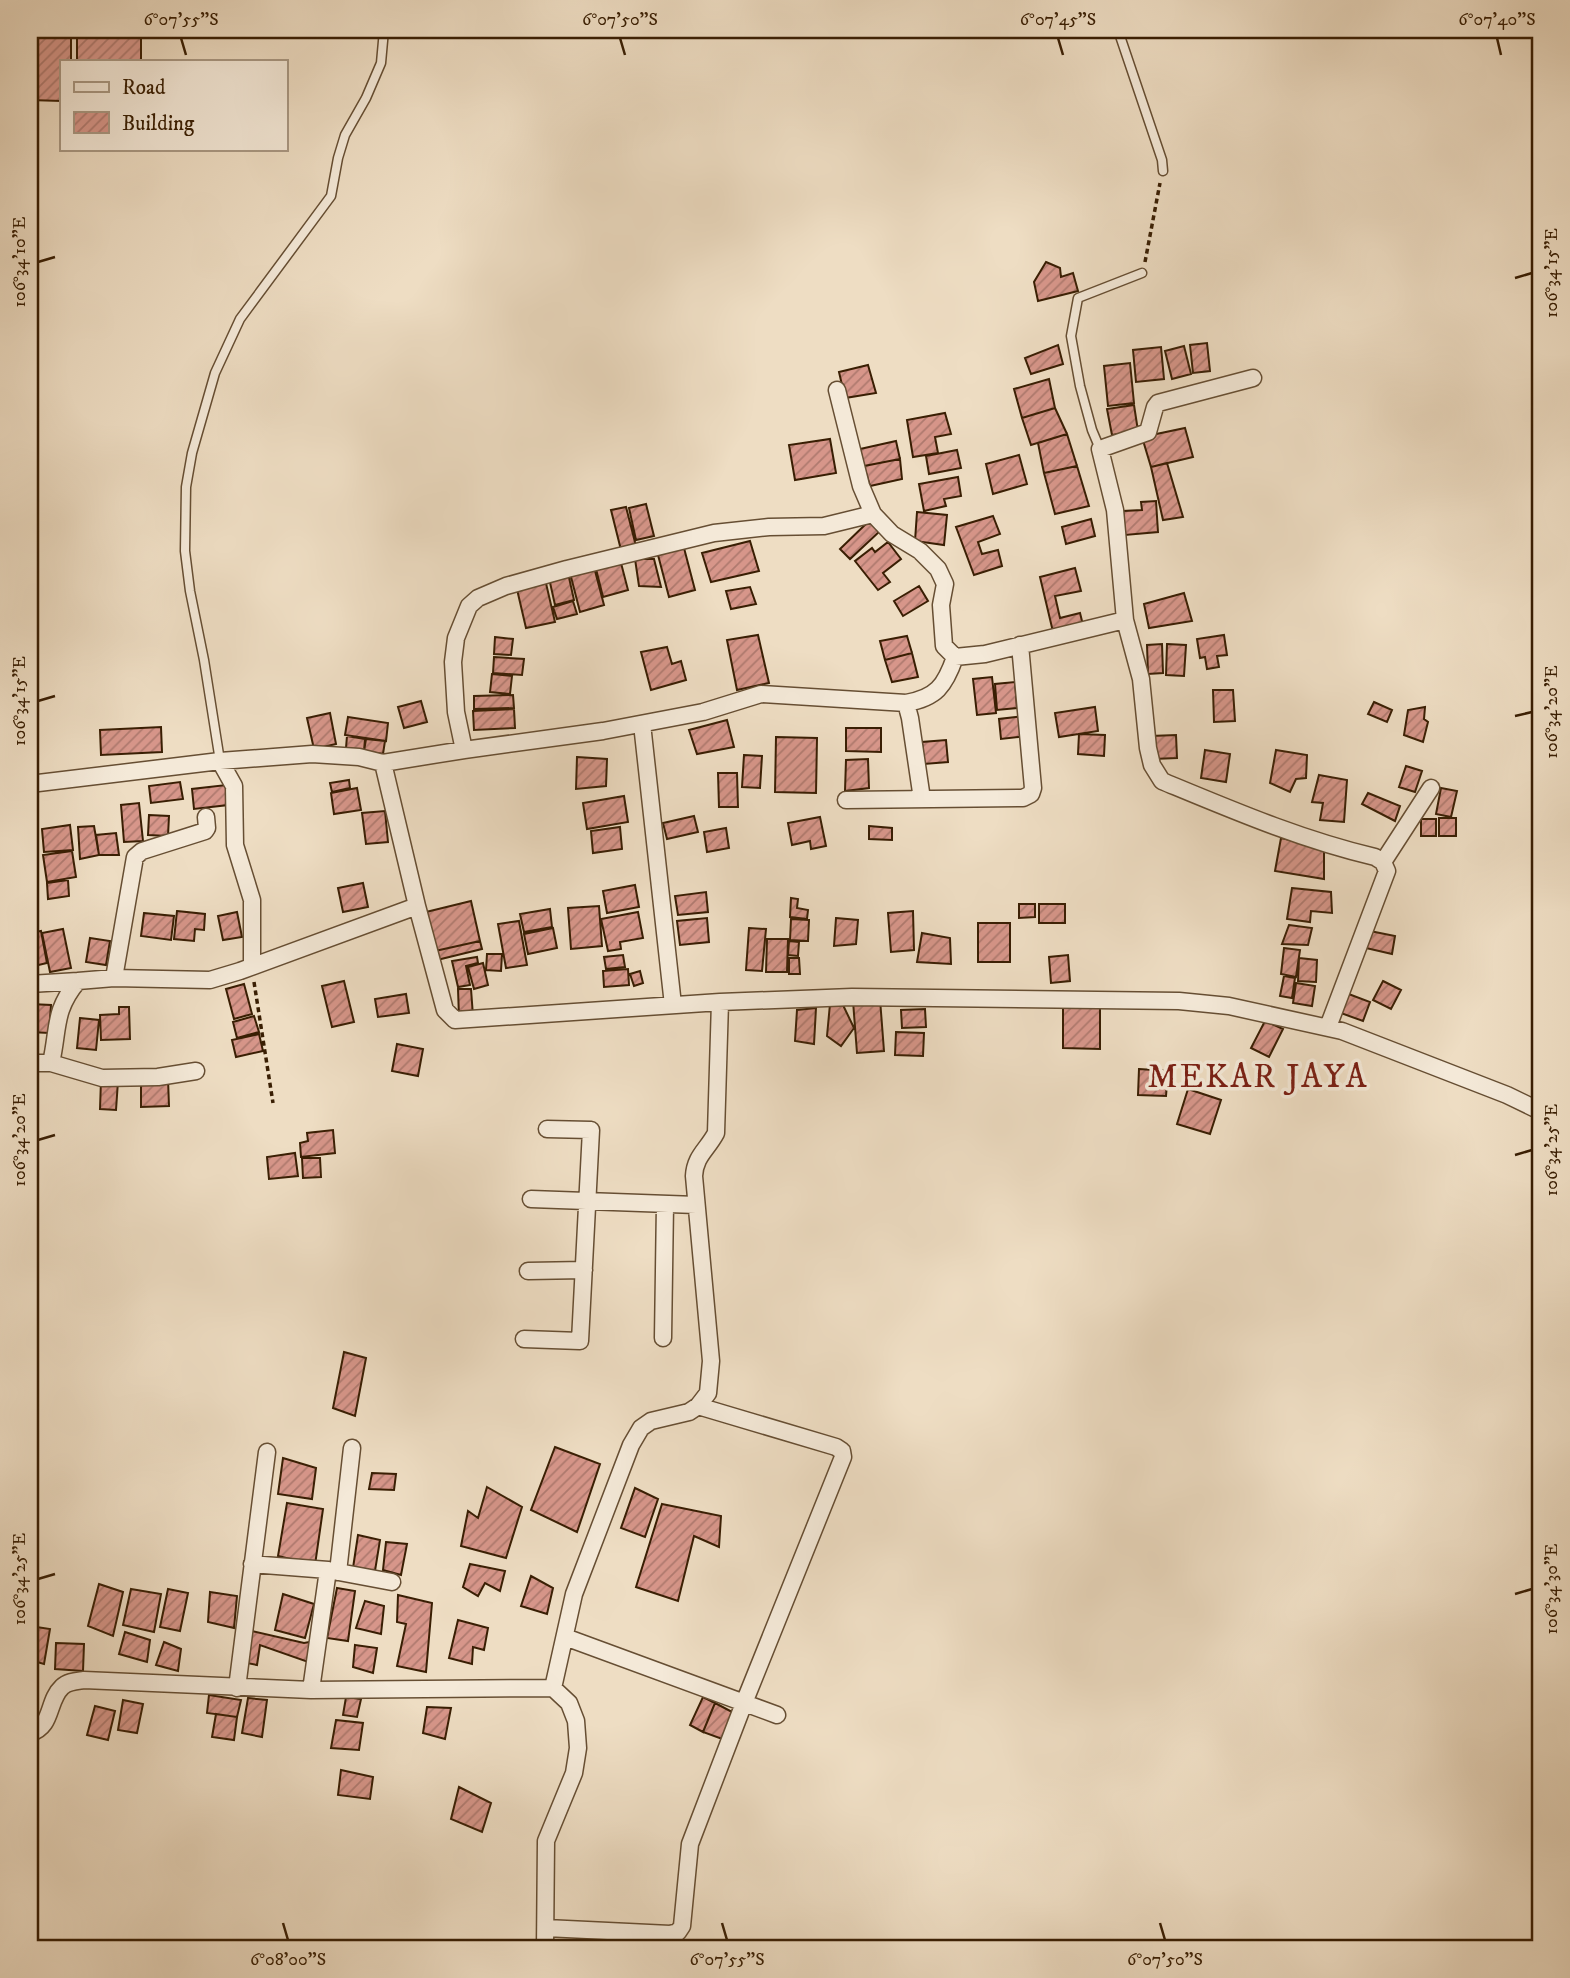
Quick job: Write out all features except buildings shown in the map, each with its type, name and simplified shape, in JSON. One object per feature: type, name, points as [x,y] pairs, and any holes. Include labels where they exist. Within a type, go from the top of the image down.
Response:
[{"type":"street","points":[[1253,378],[1158,403],[1154,407],[1148,432],[1100,449],[1115,510],[1125,620],[1141,679],[1152,765],[1162,781],[1318,842],[1375,858],[1383,862],[1387,871],[1328,1027]]},
{"type":"street","points":[[837,390],[861,485],[873,514],[892,534],[920,551],[938,569],[945,584],[941,605],[944,646],[955,657]]},
{"type":"street","points":[[464,750],[455,698],[453,662],[456,638],[469,606],[478,598],[506,586],[567,569],[714,533],[769,527],[824,526],[873,514]]},
{"type":"street","points":[[955,657],[985,654],[1125,620]]},
{"type":"street","points":[[846,800],[1023,798],[1031,794],[1034,788],[1020,645]]},
{"type":"street","points":[[30,784],[220,761],[312,754],[359,757],[383,763],[642,724],[703,712],[761,694],[906,703],[933,690],[955,657]]},
{"type":"street","points":[[906,703],[922,799]]},
{"type":"street","points":[[642,724],[673,1005]]},
{"type":"street","points":[[220,761],[234,786],[234,845],[252,900],[252,966]]},
{"type":"street","points":[[383,763],[445,1010],[455,1020],[720,1002],[852,998],[1179,1001],[1229,1006],[1328,1027],[1507,1095],[1540,1111]]},
{"type":"street","points":[[1383,862],[1431,788]]},
{"type":"street","points":[[114,978],[135,857],[142,850],[205,831],[206,817]]},
{"type":"street","points":[[30,984],[114,978],[210,980],[417,906]]},
{"type":"street","points":[[51,1063],[56,1022],[65,996],[78,981]]},
{"type":"street","points":[[553,1688],[574,1594],[631,1445],[641,1428],[651,1421],[689,1412],[698,1406],[708,1393],[711,1361],[696,1205],[695,1161],[716,1133],[720,1002]]},
{"type":"street","points":[[30,1063],[51,1063],[102,1078],[158,1077],[196,1071]]},
{"type":"street","points":[[524,1339],[580,1341],[591,1130],[547,1129]]},
{"type":"street","points":[[531,1199],[696,1205]]},
{"type":"street","points":[[663,1338],[665,1204]]},
{"type":"street","points":[[528,1271],[584,1270]]},
{"type":"street","points":[[545,1928],[670,1934],[678,1932],[685,1917],[690,1844],[843,1457],[842,1451],[836,1447],[698,1406]]},
{"type":"street","points":[[311,1690],[352,1448]]},
{"type":"street","points":[[237,1688],[267,1452]]},
{"type":"street","points":[[252,1564],[333,1571],[391,1582]]},
{"type":"street","points":[[565,1637],[777,1715]]},
{"type":"street","points":[[30,1733],[46,1723],[57,1693],[69,1683],[84,1680],[311,1690],[553,1688],[569,1703],[576,1721],[578,1748],[574,1773],[546,1841],[545,1948]]},
{"type":"lane","points":[[220,761],[185,551],[186,487],[192,453],[215,373],[240,320],[331,196],[345,135],[366,99],[381,63],[384,30]]},
{"type":"lane","points":[[1118,30],[1162,160],[1163,171]]},
{"type":"lane","points":[[1100,449],[1080,386],[1073,344],[1072,325],[1078,298],[1142,273]]},
{"type":"path","points":[[1142,273],[1163,171]]},
{"type":"path","points":[[252,966],[273,1103]]},
{"type":"district","name":"MEKAR JAYA","points":[[1258,1077]]}]
